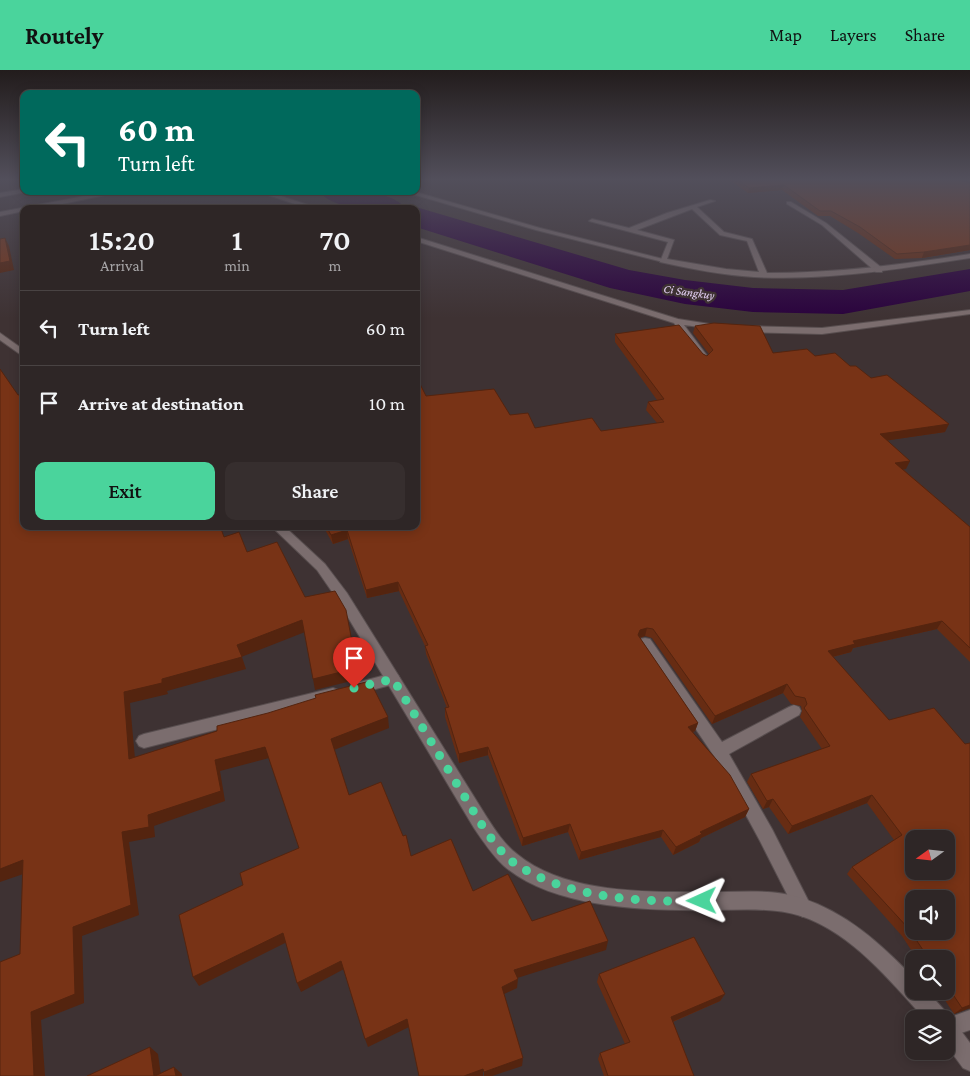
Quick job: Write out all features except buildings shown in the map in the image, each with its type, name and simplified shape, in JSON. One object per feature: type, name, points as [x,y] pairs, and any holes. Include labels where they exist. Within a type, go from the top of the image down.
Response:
[{"type":"street","points":[[524,225],[663,260],[712,269],[764,275],[879,270],[970,256]]},
{"type":"street","points":[[609,225],[672,241],[663,260]]},
{"type":"street","points":[[630,230],[644,225]]},
{"type":"street","points":[[712,225],[722,234],[750,240],[764,275]]},
{"type":"street","points":[[824,225],[879,270]]},
{"type":"street","points":[[420,240],[677,321],[730,329],[822,330],[970,312]]},
{"type":"street","points":[[677,321],[706,359]]},
{"type":"street","points":[[0,336],[20,351]]},
{"type":"street","points":[[282,530],[321,568],[332,582],[480,822],[496,845],[516,864],[554,883],[587,893],[664,902],[776,900],[803,908],[825,918],[856,937],[887,964],[931,1010]]},
{"type":"street","points":[[645,643],[719,751],[766,835],[803,908]]},
{"type":"street","points":[[144,741],[393,679]]},
{"type":"street","points":[[719,751],[794,711]]},
{"type":"street","points":[[955,1022],[970,1020]]},
{"type":"street","points":[[955,1040],[970,1061]]},
{"type":"waterway","name":"Ci Sangkuy","points":[[442,225],[623,280],[685,292],[753,300],[843,302],[970,280]]},
{"type":"route","points":[[354,688],[393,679],[480,822],[496,845],[516,864],[554,883],[587,893],[664,902],[702,901]]}]
